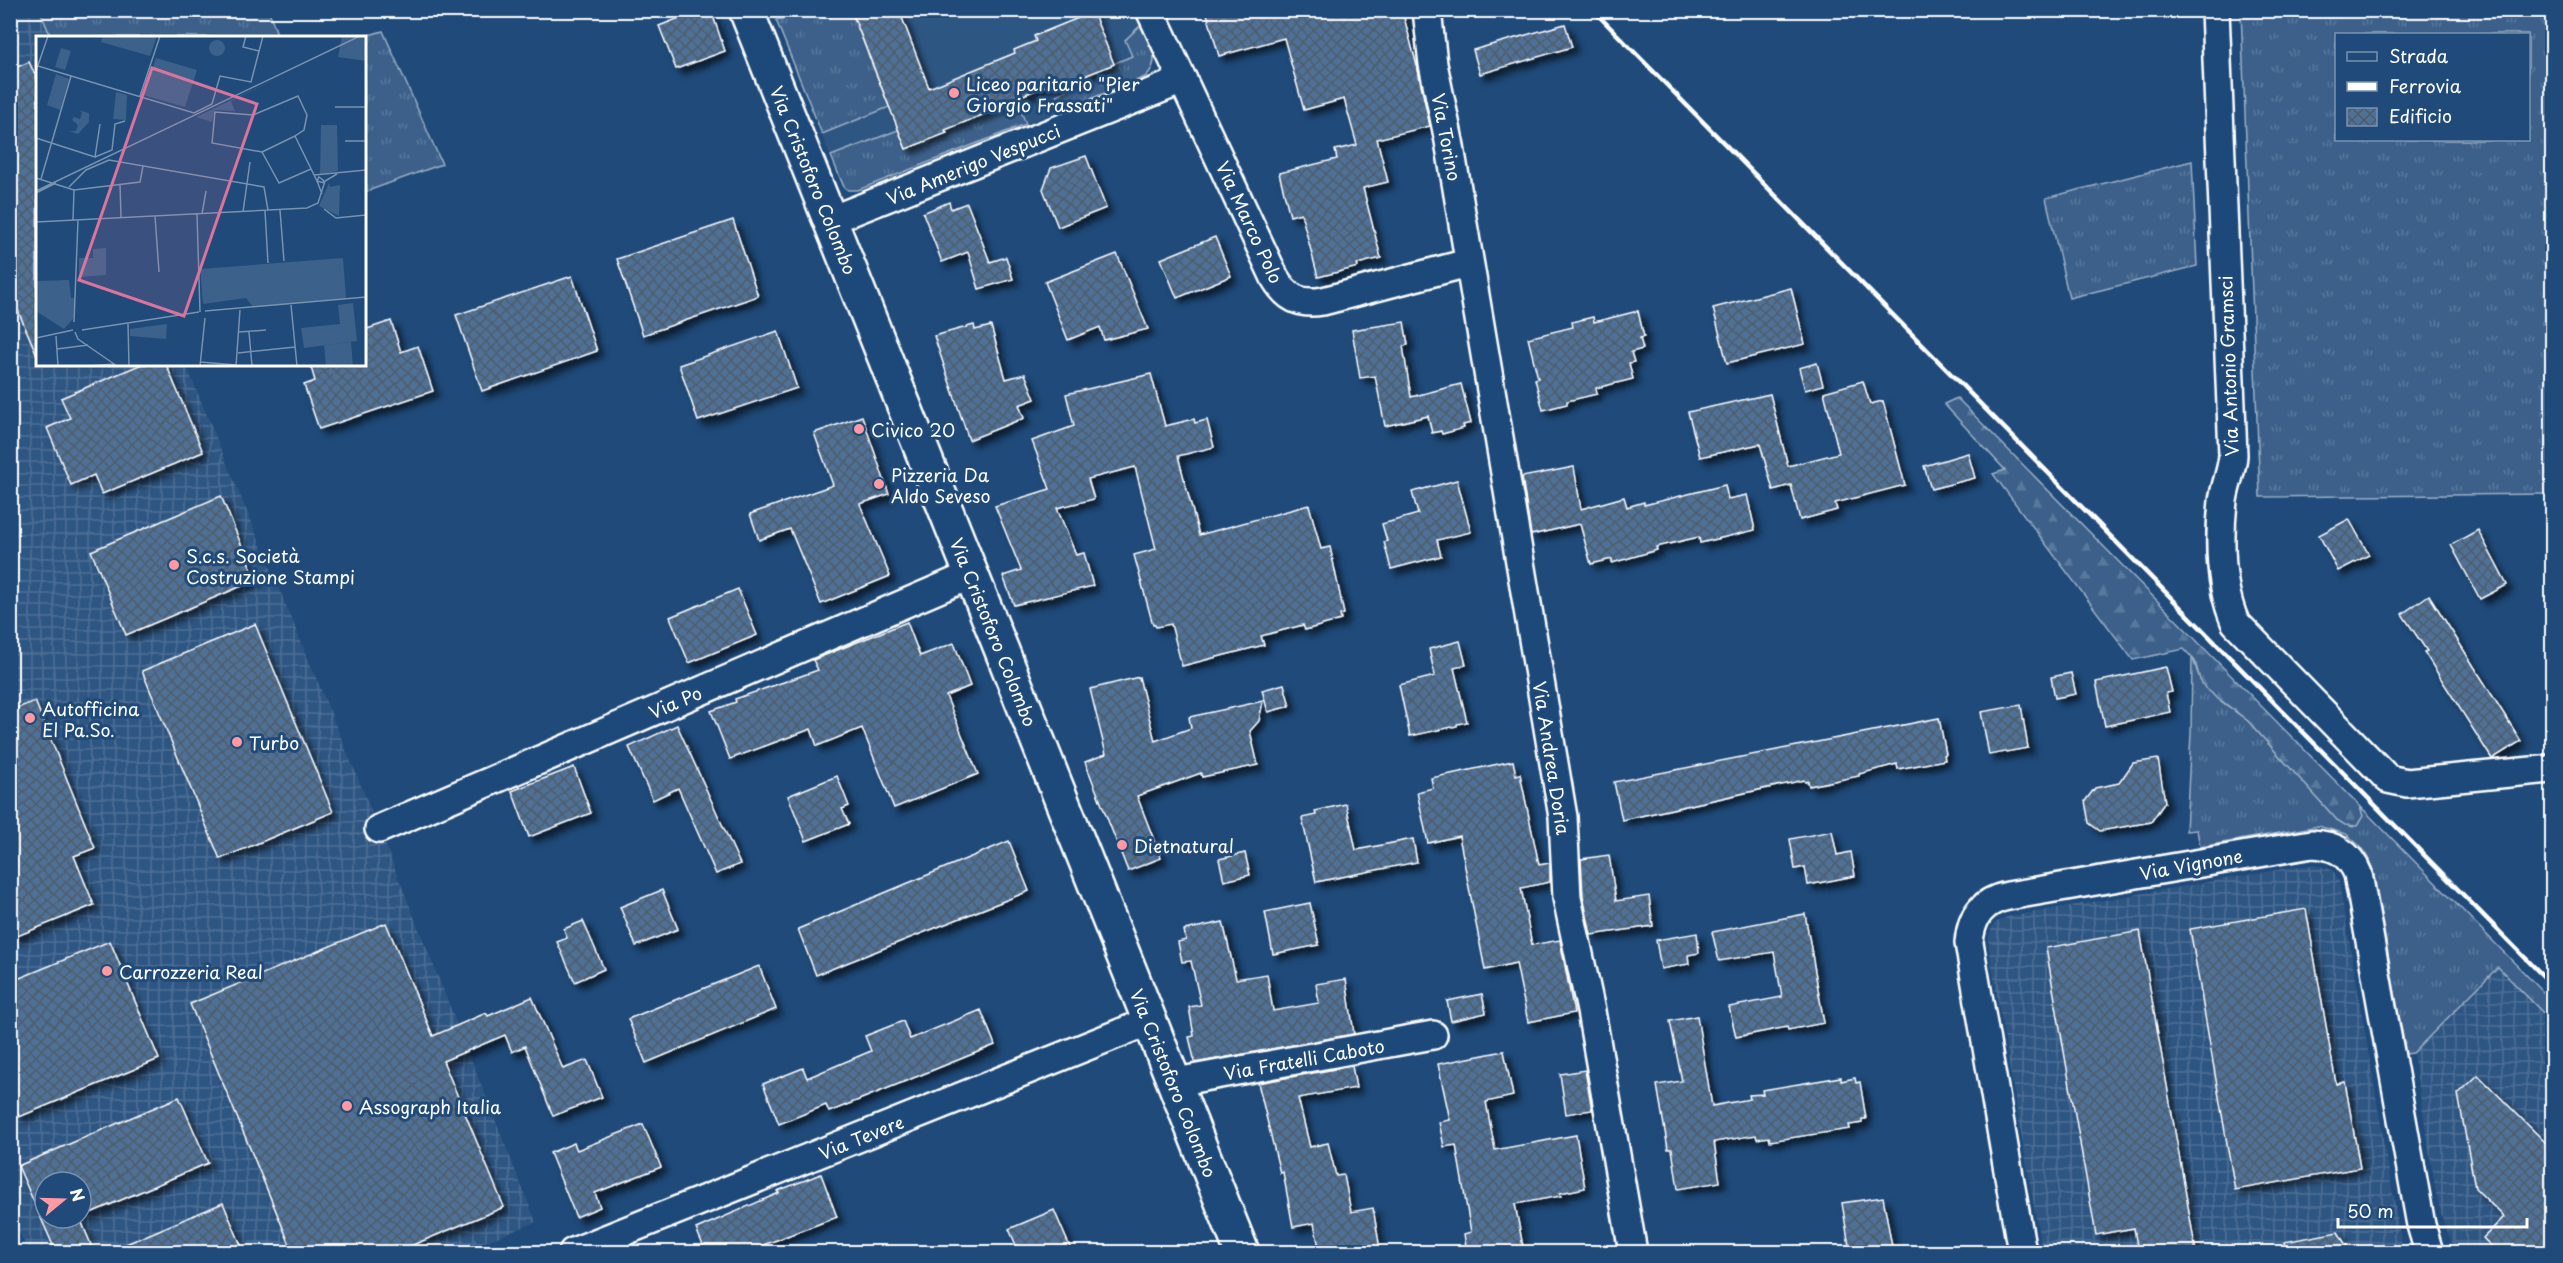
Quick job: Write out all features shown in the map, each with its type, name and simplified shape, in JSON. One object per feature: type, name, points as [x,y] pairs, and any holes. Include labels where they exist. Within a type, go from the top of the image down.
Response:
[{"type":"street","name":"Via Cristoforo Colombo","points":[[746,10],[1242,1252]]},
{"type":"street","name":"Via Marco Polo","points":[[1150,10],[1275,278],[1290,298],[1302,303],[1323,301],[1468,263]]},
{"type":"street","name":"Via Torino","points":[[1427,10],[1433,64],[1449,141],[1468,263]]},
{"type":"street","name":"Via Antonio Gramsci","points":[[2215,10],[2233,455],[2232,469],[2223,499],[2222,565],[2225,595],[2235,622],[2393,782],[2407,783],[2553,769]]},
{"type":"street","name":"Via Amerigo Vespucci","points":[[831,220],[1183,80]]},
{"type":"street","name":"Via Andrea Doria","points":[[1468,263],[1563,817],[1567,898],[1591,1011],[1632,1252]]},
{"type":"street","name":"Via Po","points":[[379,829],[972,575]]},
{"type":"street","name":"Via Vignone","points":[[2022,1252],[1969,943],[1970,928],[1977,914],[1986,904],[2008,896],[2312,844],[2335,847],[2353,862],[2358,873],[2421,1225],[2429,1252]]},
{"type":"street","name":"Via Tevere","points":[[573,1252],[1150,1022]]},
{"type":"street","name":"Via Fratelli Caboto","points":[[1175,1084],[1433,1035]]},
{"type":"shaded area","points":[[40,10],[51,36],[36,36],[36,366],[186,366],[379,829],[536,1222],[459,1252],[29,1252],[11,1217],[10,11]]},
{"type":"shaded area","name":"Liceo paritario \"Pier Giorgio Frassati\"","points":[[814,10],[1134,11],[1156,60],[1145,77],[858,190],[848,190],[841,183],[776,20]]},
{"type":"shaded area","points":[[2313,865],[2328,868],[2334,872],[2339,882],[2403,1252],[2042,1252],[1989,950],[1989,936],[1993,924],[2007,917]]},
{"type":"shaded area","points":[[2498,967],[2552,1022],[2552,1252],[2456,1252],[2444,1224],[2437,1198],[2413,1053]]},
{"type":"green space","points":[[40,11],[269,11],[278,36],[51,36]]},
{"type":"green space","points":[[814,11],[868,11],[871,18],[856,24],[889,107],[822,134],[776,20]]},
{"type":"green space","points":[[2241,11],[2552,11],[2552,494],[2260,497]]},
{"type":"green space","points":[[1141,25],[1151,46],[1154,59],[1145,77],[1062,110],[1056,95],[1067,90],[1065,84],[1132,56],[1125,40]]},
{"type":"green space","points":[[383,31],[442,164],[366,192],[366,36]]},
{"type":"green space","points":[[1017,101],[1026,124],[858,190],[848,190],[844,187],[831,156],[898,130],[906,149],[946,132],[945,130]]},
{"type":"green space","points":[[2192,161],[2197,266],[2069,298],[2046,198]]},
{"type":"green space","points":[[1957,398],[2359,805],[2363,816],[2357,826],[2345,825],[2337,820],[2248,721],[2205,688],[2200,680],[2195,661],[2184,649],[2133,660],[1993,474],[2005,470],[1944,404]]},
{"type":"green space","points":[[2192,656],[2198,674],[2214,696],[2248,721],[2337,820],[2353,827],[2362,810],[2359,805],[2552,1001],[2552,1022],[2498,967],[2413,1053],[2406,1054],[2373,870],[2360,846],[2346,834],[2318,826],[2200,847],[2197,830],[2186,831]]},
{"type":"building","points":[[700,10],[711,10],[725,51],[676,69],[659,26]]},
{"type":"building","points":[[851,10],[899,10],[929,88],[1015,53],[1014,50],[1036,41],[1034,36],[1093,12],[1114,64],[1055,88],[1053,83],[1016,98],[1017,101],[945,130],[947,133],[906,149]]},
{"type":"building","points":[[1206,10],[1402,10],[1430,126],[1377,139],[1388,182],[1363,188],[1381,258],[1357,264],[1358,267],[1318,277],[1301,213],[1290,216],[1279,173],[1337,159],[1335,150],[1357,145],[1344,99],[1304,110],[1284,38],[1219,56]]},
{"type":"building","points":[[1565,24],[1572,47],[1480,74],[1473,50]]},
{"type":"building","points":[[29,62],[36,77],[36,353],[10,292],[10,70]]},
{"type":"building","points":[[1086,156],[1106,208],[1058,227],[1043,189],[1051,168]]},
{"type":"building","points":[[949,202],[951,209],[967,203],[990,262],[1006,257],[1013,279],[979,289],[968,252],[942,262],[923,213]]},
{"type":"building","points":[[733,220],[758,296],[643,335],[617,259]]},
{"type":"building","points":[[1215,237],[1231,276],[1177,298],[1161,259]]},
{"type":"building","points":[[1117,254],[1148,329],[1104,340],[1100,327],[1068,340],[1045,282]]},
{"type":"building","points":[[572,276],[597,351],[482,391],[456,315]]},
{"type":"building","points":[[1791,288],[1805,344],[1727,363],[1713,308]]},
{"type":"building","points":[[1638,311],[1644,337],[1640,338],[1643,349],[1631,352],[1634,362],[1629,363],[1633,379],[1596,388],[1597,394],[1567,401],[1567,404],[1543,410],[1528,338],[1573,327],[1572,322],[1593,317],[1594,322]]},
{"type":"building","points":[[391,321],[401,352],[418,346],[433,391],[319,429],[304,385],[315,381],[311,366],[366,366],[366,329]]},
{"type":"building","points":[[1404,322],[1408,345],[1403,346],[1411,397],[1461,384],[1471,423],[1463,425],[1464,428],[1442,434],[1441,431],[1432,433],[1428,416],[1385,426],[1375,376],[1360,378],[1352,330]]},
{"type":"building","points":[[974,325],[975,330],[991,326],[1006,379],[1025,374],[1035,399],[1019,405],[1024,418],[969,440],[934,336]]},
{"type":"building","points":[[778,331],[797,388],[698,421],[679,365]]},
{"type":"building","points":[[1817,363],[1823,385],[1805,390],[1799,368]]},
{"type":"building","points":[[137,366],[167,366],[203,452],[102,494],[94,475],[71,485],[47,428],[70,418],[61,398]]},
{"type":"building","points":[[1151,374],[1165,426],[1194,419],[1195,423],[1207,420],[1214,447],[1178,456],[1199,535],[1309,505],[1321,549],[1330,547],[1344,614],[1340,615],[1341,620],[1305,630],[1303,625],[1261,636],[1264,645],[1182,666],[1171,624],[1156,627],[1153,625],[1134,555],[1156,549],[1135,467],[1088,479],[1094,499],[1057,508],[1076,555],[1084,553],[1093,586],[1014,605],[1003,576],[1021,570],[995,506],[1050,489],[1032,441],[1074,426],[1066,394]]},
{"type":"building","points":[[1863,381],[1870,404],[1883,401],[1905,485],[1835,503],[1837,510],[1800,520],[1791,485],[1773,490],[1760,444],[1700,457],[1688,412],[1770,394],[1788,466],[1839,453],[1824,392]]},
{"type":"building","points":[[862,416],[889,494],[860,504],[890,576],[821,604],[790,529],[759,540],[750,514],[833,485],[814,433]]},
{"type":"building","points":[[1968,453],[1975,478],[1931,489],[1924,466]]},
{"type":"building","points":[[1574,467],[1581,509],[1624,497],[1627,507],[1644,502],[1644,505],[1725,485],[1728,499],[1747,495],[1755,530],[1700,543],[1699,537],[1656,547],[1657,550],[1612,563],[1612,559],[1591,564],[1580,524],[1531,535],[1522,477]]},
{"type":"building","points":[[1457,480],[1471,532],[1437,540],[1441,556],[1391,569],[1382,524],[1418,514],[1412,492]]},
{"type":"building","name":"S.c.s. Società Costruzione Stampi","points":[[221,496],[256,580],[126,635],[91,551]]},
{"type":"building","points":[[2349,519],[2369,555],[2338,571],[2319,535]]},
{"type":"building","points":[[2478,530],[2507,585],[2480,599],[2451,545]]},
{"type":"building","points":[[738,589],[757,635],[689,663],[670,617]]},
{"type":"building","points":[[2429,595],[2521,741],[2492,759],[2402,614]]},
{"type":"building","points":[[907,622],[920,656],[954,643],[970,686],[946,696],[978,774],[894,808],[862,728],[817,746],[811,729],[730,759],[711,711],[736,702],[735,699],[818,670],[813,660]]},
{"type":"building","name":"Turbo","points":[[255,624],[333,812],[220,859],[142,671]]},
{"type":"building","points":[[1460,641],[1466,665],[1454,668],[1467,722],[1410,736],[1399,685],[1435,676],[1429,649]]},
{"type":"building","points":[[2166,667],[2172,692],[2166,693],[2170,712],[2105,726],[2096,682]]},
{"type":"building","points":[[2071,673],[2076,694],[2055,698],[2051,677]]},
{"type":"building","points":[[1139,677],[1155,741],[1191,728],[1189,717],[1263,701],[1259,721],[1250,731],[1258,765],[1202,777],[1201,773],[1137,796],[1161,858],[1128,871],[1085,762],[1106,754],[1090,689]]},
{"type":"building","points":[[1284,684],[1290,706],[1268,712],[1262,690]]},
{"type":"building","points":[[35,701],[95,848],[74,856],[94,905],[10,939],[10,711]]},
{"type":"building","points":[[2021,705],[2028,748],[1989,755],[1981,712]]},
{"type":"building","points":[[1939,718],[1946,754],[1944,755],[1945,760],[1898,769],[1897,764],[1859,774],[1859,776],[1809,786],[1808,781],[1804,780],[1622,820],[1614,782]]},
{"type":"building","points":[[677,725],[740,864],[716,874],[678,788],[653,800],[629,747]]},
{"type":"building","points":[[2158,759],[2165,802],[2151,822],[2100,831],[2089,823],[2085,801],[2095,788],[2119,783],[2133,763]]},
{"type":"building","points":[[1513,761],[1516,775],[1520,774],[1539,865],[1550,863],[1550,882],[1521,888],[1532,945],[1560,940],[1574,1013],[1528,1022],[1516,963],[1485,970],[1459,836],[1428,843],[1417,792],[1433,788],[1431,778]]},
{"type":"building","points":[[574,767],[591,813],[529,837],[512,791]]},
{"type":"building","points":[[837,776],[849,806],[842,809],[849,824],[806,841],[788,796]]},
{"type":"building","points":[[1346,804],[1356,850],[1413,839],[1417,862],[1316,882],[1302,818],[1316,815],[1315,811]]},
{"type":"building","points":[[1832,831],[1837,855],[1851,852],[1855,876],[1808,885],[1805,867],[1795,869],[1790,839]]},
{"type":"building","points":[[1009,841],[1029,891],[816,975],[798,929]]},
{"type":"building","points":[[1245,853],[1250,875],[1224,881],[1219,859]]},
{"type":"building","points":[[1609,855],[1616,901],[1649,896],[1653,926],[1591,935],[1583,896],[1581,859]]},
{"type":"building","points":[[662,890],[678,929],[636,946],[620,907]]},
{"type":"building","points":[[1310,903],[1319,945],[1273,954],[1265,912]]},
{"type":"building","points":[[2306,909],[2336,1084],[2345,1082],[2360,1168],[2235,1190],[2190,929]]},
{"type":"building","points":[[1805,914],[1824,1023],[1788,1030],[1787,1027],[1736,1037],[1729,1007],[1782,997],[1774,952],[1719,961],[1712,932]]},
{"type":"building","points":[[583,921],[604,969],[575,982],[557,942],[567,938],[564,929]]},
{"type":"building","points":[[1223,922],[1236,979],[1267,974],[1273,1011],[1319,1003],[1316,984],[1346,979],[1354,1034],[1195,1063],[1189,1037],[1194,1036],[1189,1007],[1201,1005],[1191,961],[1182,962],[1178,942],[1186,940],[1184,930]]},
{"type":"building","name":"Assograph Italia","points":[[386,923],[433,1036],[486,1013],[488,1016],[532,997],[563,1069],[587,1060],[602,1097],[553,1116],[525,1046],[512,1052],[505,1035],[443,1061],[504,1207],[396,1252],[293,1252],[190,1004]]},
{"type":"building","points":[[2140,931],[2196,1252],[2138,1252],[2134,1228],[2096,1235],[2046,948]]},
{"type":"building","points":[[1697,933],[1699,953],[1688,955],[1689,964],[1661,969],[1656,940]]},
{"type":"building","points":[[110,941],[159,1059],[19,1117],[10,1097],[10,982]]},
{"type":"building","points":[[759,966],[776,1009],[646,1063],[628,1019]]},
{"type":"building","points":[[1482,994],[1486,1013],[1451,1021],[1447,1001]]},
{"type":"building","points":[[981,1010],[995,1045],[829,1112],[826,1105],[779,1124],[763,1084],[803,1068],[807,1078],[871,1051],[865,1036],[903,1021],[910,1039]]},
{"type":"building","points":[[1697,1016],[1712,1106],[1750,1099],[1749,1095],[1763,1094],[1762,1090],[1841,1077],[1841,1081],[1855,1078],[1856,1083],[1860,1082],[1866,1119],[1862,1119],[1862,1123],[1849,1125],[1850,1129],[1770,1141],[1769,1137],[1757,1139],[1756,1135],[1714,1142],[1720,1182],[1678,1189],[1672,1149],[1668,1149],[1657,1085],[1682,1081],[1670,1021]]},
{"type":"building","points":[[1504,1051],[1513,1096],[1486,1102],[1495,1150],[1576,1135],[1585,1188],[1560,1193],[1561,1196],[1515,1204],[1524,1252],[1467,1252],[1464,1234],[1471,1232],[1456,1145],[1444,1147],[1439,1122],[1450,1120],[1438,1064]]},
{"type":"building","points":[[1352,1066],[1356,1088],[1298,1098],[1310,1147],[1328,1143],[1336,1176],[1344,1175],[1351,1212],[1373,1208],[1380,1249],[1359,1252],[1320,1252],[1314,1223],[1293,1227],[1283,1172],[1280,1173],[1258,1083]]},
{"type":"building","points":[[1585,1070],[1592,1110],[1566,1114],[1560,1074]]},
{"type":"building","points":[[2478,1075],[2553,1150],[2553,1252],[2497,1252],[2483,1238],[2504,1217],[2475,1188],[2458,1094]]},
{"type":"building","points":[[179,1097],[208,1163],[93,1212],[93,1170],[33,1170],[33,1200],[18,1166]]},
{"type":"building","points":[[643,1124],[661,1167],[595,1193],[600,1207],[576,1217],[550,1153],[574,1143],[577,1150]]},
{"type":"building","points":[[821,1174],[837,1217],[761,1246],[764,1252],[706,1252],[696,1229],[779,1193],[777,1191]]},
{"type":"building","points":[[1883,1197],[1893,1252],[1850,1252],[1842,1203]]},
{"type":"building","points":[[223,1203],[244,1252],[107,1252]]},
{"type":"building","points":[[1054,1210],[1072,1252],[1019,1252],[1009,1229]]},
{"type":"building","points":[[46,1230],[85,1230],[94,1252],[56,1252]]},
{"type":"building","points":[[2338,1232],[2350,1252],[2285,1252],[2284,1242]]},
{"type":"railway","points":[[1593,10],[2552,985]]},
{"type":"place","name":"Liceo paritario \"Pier Giorgio Frassati\"","points":[[954,93]]},
{"type":"place","name":"Civico 20","points":[[859,429]]},
{"type":"place","name":"Pizzeria Da Aldo Seveso","points":[[879,484]]},
{"type":"place","name":"S.c.s. Società Costruzione Stampi","points":[[174,565]]},
{"type":"place","name":"Autofficina El Pa.So.","points":[[30,718]]},
{"type":"place","name":"Turbo","points":[[237,742]]},
{"type":"place","name":"Dietnatural","points":[[1122,845]]},
{"type":"place","name":"Carrozzeria Real","points":[[107,971]]},
{"type":"place","name":"Assograph Italia","points":[[347,1106]]}]
